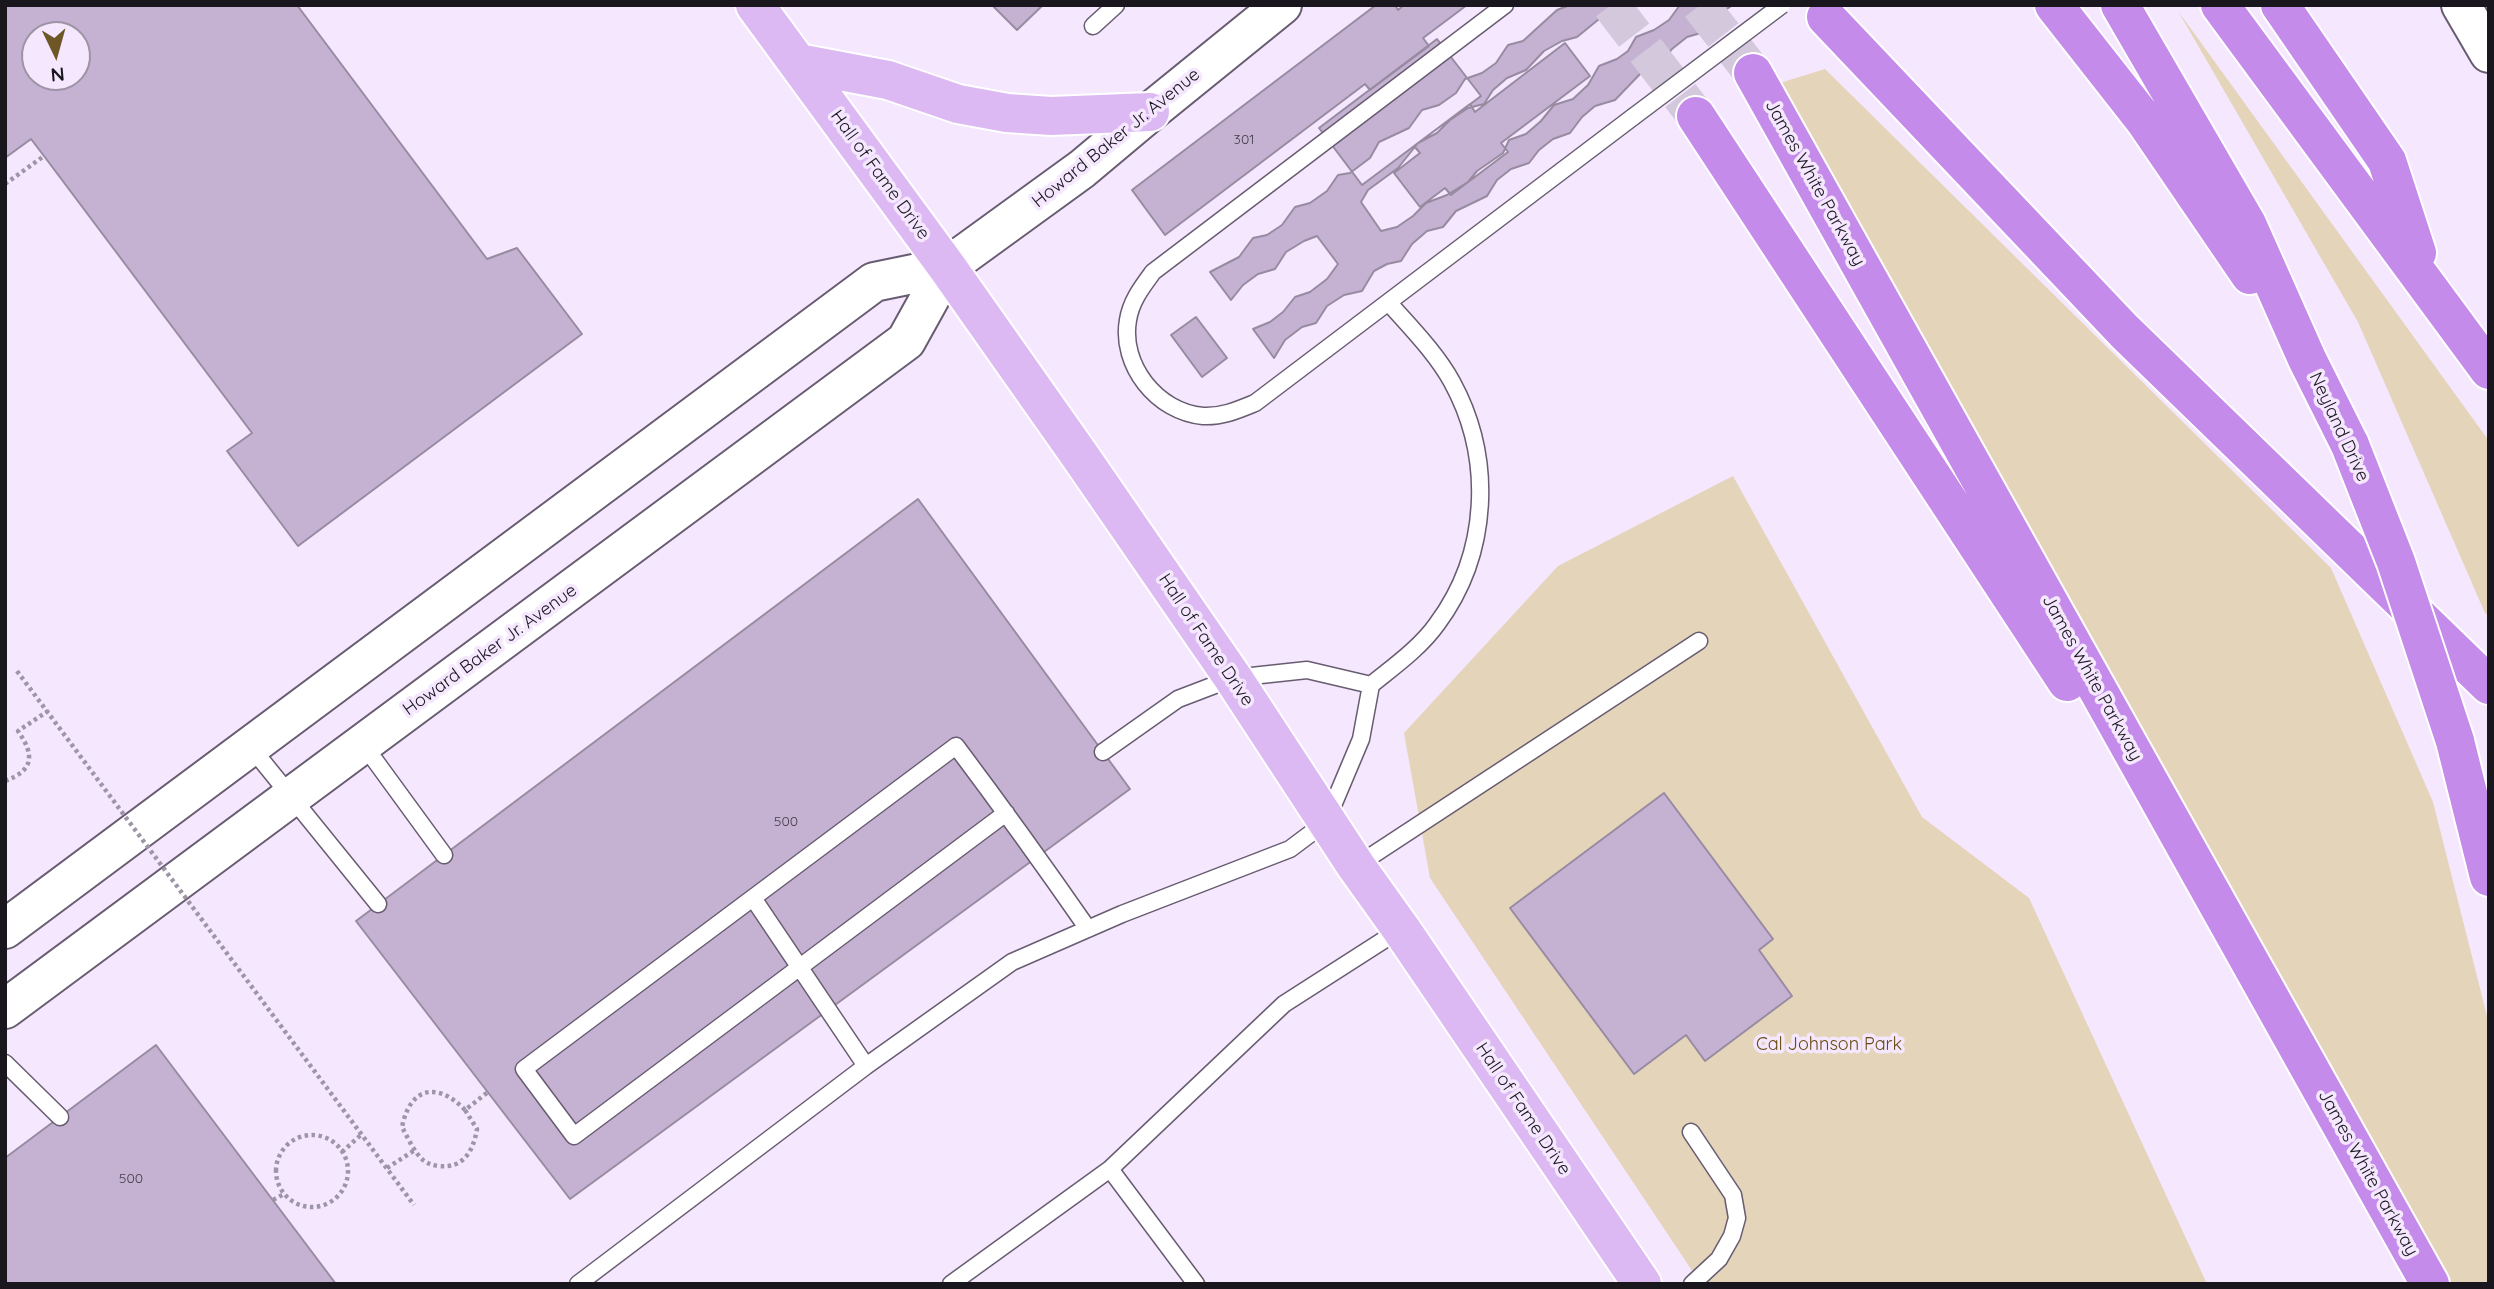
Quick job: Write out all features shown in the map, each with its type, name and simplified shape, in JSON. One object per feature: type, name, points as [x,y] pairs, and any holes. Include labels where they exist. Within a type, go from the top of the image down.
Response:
[{"type":"highway","points":[[2054,5],[2145,121],[2308,359]]},
{"type":"highway","name":"Neyland Drive","points":[[2120,5],[2247,225],[2350,445],[2396,562],[2455,741],[2489,877]]},
{"type":"highway","points":[[2220,5],[2489,370]]},
{"type":"highway","points":[[2280,5],[2387,161],[2428,285]]},
{"type":"highway","points":[[1826,17],[2124,331],[2489,685]]},
{"type":"highway","name":"James White Parkway","points":[[1753,73],[2430,1284]]},
{"type":"highway","points":[[1696,116],[2243,949]]},
{"type":"main road","name":"Hall of Fame Drive","points":[[755,5],[947,267],[1233,678],[1326,822],[1642,1284]]},
{"type":"main road","points":[[798,63],[888,80],[958,104],[1007,113],[1051,116],[1150,111]]},
{"type":"street","name":"Howard Baker Jr. Avenue","points":[[5,929],[874,282],[947,267],[1082,169],[1282,5]]},
{"type":"street","points":[[2461,5],[2489,52]]},
{"type":"street","name":"Howard Baker Jr. Avenue","points":[[5,1009],[906,341],[947,267]]},
{"type":"lane","points":[[1093,26],[1116,5]]},
{"type":"lane","points":[[1505,5],[1153,272],[1136,295],[1128,320],[1128,347],[1137,373],[1154,393],[1176,408],[1202,416],[1229,414],[1255,403],[1782,5]]},
{"type":"lane","points":[[578,1284],[866,1066],[1012,962],[1122,914],[1264,861],[1290,849],[1326,822],[1361,739],[1371,685],[1437,626],[1458,591],[1480,517],[1480,466],[1470,424],[1452,382],[1389,303]]},
{"type":"lane","points":[[1356,866],[1699,641]]},
{"type":"lane","points":[[1103,752],[1178,699],[1233,678],[1307,670],[1371,685]]},
{"type":"lane","points":[[362,744],[444,855]]},
{"type":"lane","points":[[250,746],[378,905]]},
{"type":"lane","points":[[1006,813],[575,1136],[524,1069],[956,746],[1006,813],[1088,929]]},
{"type":"lane","points":[[752,898],[866,1066]]},
{"type":"lane","points":[[951,1284],[1110,1170],[1284,1004],[1401,929]]},
{"type":"lane","points":[[5,1063],[60,1117]]},
{"type":"lane","points":[[1691,1132],[1733,1195],[1738,1218],[1732,1236],[1719,1259],[1692,1284]]},
{"type":"lane","points":[[1110,1170],[1196,1284]]},
{"type":"path","points":[[5,184],[44,156]]},
{"type":"path","points":[[17,671],[414,1205]]},
{"type":"path","points":[[5,782],[21,773],[29,760],[28,746],[18,731],[48,711]]},
{"type":"path","points":[[438,1092],[451,1096],[465,1110],[477,1129],[475,1142],[468,1156],[459,1164],[447,1167],[430,1165],[415,1150],[402,1127],[405,1113],[413,1100],[426,1093],[438,1092]]},
{"type":"path","points":[[465,1110],[488,1092]]},
{"type":"path","points":[[342,1152],[362,1134]]},
{"type":"path","points":[[312,1135],[334,1143],[342,1152],[347,1163],[344,1186],[327,1203],[304,1206],[293,1202],[284,1194],[278,1184],[277,1161],[282,1150],[290,1143],[312,1135]]},
{"type":"path","points":[[387,1168],[415,1150]]},
{"type":"path","points":[[273,1200],[284,1194]]},
{"type":"green space","points":[[2178,11],[2489,441],[2489,616],[2485,613],[2358,322]]},
{"type":"green space","points":[[1825,69],[2331,568],[2433,802],[2489,1024],[2489,1284],[2447,1284],[1780,83]]},
{"type":"green space","name":"Cal Johnson Park","points":[[1733,476],[1922,817],[2029,898],[2207,1284],[1701,1284],[1430,878],[1404,733],[1558,566]]},
{"type":"building","points":[[5,5],[297,5],[487,259],[517,248],[582,334],[298,546],[227,451],[252,433],[31,139],[5,158]]},
{"type":"building","points":[[992,5],[1043,5],[1017,30]]},
{"type":"building","points":[[1376,5],[1395,5],[1398,10],[1404,5],[1467,5],[1423,38],[1429,46],[1370,90],[1365,84],[1165,235],[1132,190]]},
{"type":"building","points":[[1570,5],[1622,5],[1617,11],[1604,15],[1577,37],[1562,41],[1544,51],[1526,70],[1507,78],[1493,90],[1484,104],[1468,108],[1437,133],[1418,143],[1398,168],[1368,190],[1361,202],[1381,231],[1397,227],[1426,203],[1447,195],[1468,182],[1477,171],[1503,153],[1509,140],[1526,134],[1554,105],[1573,99],[1588,85],[1599,66],[1628,51],[1636,37],[1669,20],[1680,5],[1733,5],[1714,17],[1704,32],[1687,37],[1672,49],[1659,66],[1641,73],[1615,100],[1595,106],[1570,133],[1553,139],[1539,150],[1529,163],[1511,169],[1497,180],[1487,196],[1456,211],[1443,227],[1427,231],[1412,244],[1401,261],[1374,271],[1362,291],[1344,295],[1327,306],[1316,323],[1302,327],[1285,340],[1274,358],[1253,329],[1270,322],[1283,312],[1295,297],[1310,292],[1327,279],[1338,264],[1317,236],[1286,252],[1275,269],[1258,274],[1243,285],[1231,300],[1210,272],[1239,257],[1253,238],[1267,235],[1282,225],[1295,207],[1310,203],[1327,191],[1338,175],[1350,173],[1370,158],[1379,142],[1409,128],[1422,110],[1439,105],[1456,93],[1465,79],[1482,73],[1496,63],[1508,45],[1523,41],[1557,10]]},
{"type":"building","points":[[1437,39],[1481,96],[1362,185],[1319,128]]},
{"type":"building","points":[[1565,43],[1590,76],[1501,143],[1508,152],[1451,195],[1445,188],[1420,207],[1394,173],[1420,153],[1414,146],[1470,104],[1475,112]]},
{"type":"building","points":[[1196,317],[1227,358],[1202,377],[1171,335]]},
{"type":"building","points":[[918,499],[1130,789],[570,1199],[356,921]]},
{"type":"building","points":[[1664,793],[1773,939],[1759,950],[1792,996],[1705,1061],[1686,1035],[1634,1074],[1510,908]]},
{"type":"building","points":[[156,1045],[336,1284],[5,1284],[5,1158]]},
{"type":"tunnel","points":[[1611,5],[1696,116]]},
{"type":"tunnel","points":[[1700,5],[1753,73]]}]
